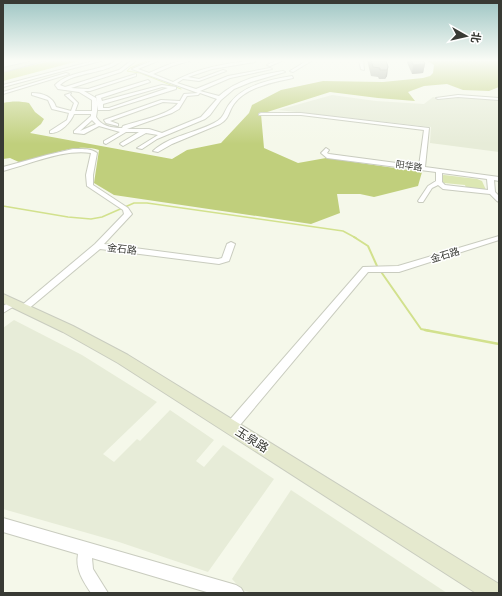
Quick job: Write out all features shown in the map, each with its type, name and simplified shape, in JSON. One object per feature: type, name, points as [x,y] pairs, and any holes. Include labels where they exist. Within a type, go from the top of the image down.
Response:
[{"type":"street","points":[[3,93],[21,88]]},
{"type":"street","points":[[61,88],[89,94],[94,98],[100,109],[109,109],[173,88]]},
{"type":"street","points":[[68,90],[74,88]]},
{"type":"street","points":[[68,90],[88,90],[95,88]]},
{"type":"street","points":[[100,124],[80,133],[76,132],[94,114],[98,104],[98,98],[100,96],[126,88]]},
{"type":"street","points":[[98,104],[156,88]]},
{"type":"street","points":[[187,88],[220,98]]},
{"type":"street","points":[[195,91],[203,88]]},
{"type":"street","points":[[140,148],[164,134],[210,114],[220,98],[237,88]]},
{"type":"street","points":[[156,151],[165,145],[210,128],[223,120],[228,115],[234,101],[257,88]]},
{"type":"street","points":[[52,132],[69,121],[73,113],[76,103],[67,96],[68,90]]},
{"type":"street","points":[[34,94],[48,98],[56,109],[73,113],[94,114]]},
{"type":"street","points":[[106,142],[124,129],[165,115],[174,110],[186,95],[200,95]]},
{"type":"street","points":[[438,98],[458,96],[499,99]]},
{"type":"street","points":[[124,129],[108,122],[107,120],[163,101],[179,102]]},
{"type":"street","points":[[94,114],[95,121],[100,124],[124,129],[146,130],[180,139]]},
{"type":"street","points":[[261,114],[301,114],[427,129],[422,166]]},
{"type":"street","points":[[123,144],[146,130]]},
{"type":"street","name":"阳华路","points":[[326,150],[324,153],[327,156],[499,175]]},
{"type":"street","points":[[3,169],[68,152],[91,151],[95,154],[89,180],[90,186],[128,212],[127,216],[98,246]]},
{"type":"street","name":"阳华路","points":[[422,166],[499,179]]},
{"type":"street","points":[[439,170],[439,182],[443,187],[492,192]]},
{"type":"street","points":[[490,177],[492,192],[499,200]]},
{"type":"street","points":[[421,201],[430,187],[439,182]]},
{"type":"street","name":"金石路","points":[[231,427],[366,269],[399,269],[499,238]]},
{"type":"street","name":"金石路","points":[[11,305],[98,246],[219,262],[226,259],[231,244]]},
{"type":"street","name":"玉泉路","points":[[11,305],[101,346],[495,593]]},
{"type":"street","points":[[3,525],[236,593]]},
{"type":"street","points":[[87,549],[84,558],[84,566],[100,593]]},
{"type":"shaded area","points":[[291,88],[419,88],[408,92],[415,101],[330,92],[261,114],[264,148],[298,163],[326,158],[422,172],[418,186],[374,197],[360,194],[337,194],[340,213],[311,224],[114,195],[94,183],[99,150],[90,148],[60,151],[21,163],[10,158],[3,159],[3,103],[29,103],[35,112],[44,119],[41,124],[30,133],[172,159],[187,150],[221,143],[249,113],[252,105],[281,90]]},
{"type":"shaded area","points":[[457,88],[497,88],[489,91],[463,90]]},
{"type":"shaded area","points":[[332,95],[376,101],[424,104],[433,97],[441,99],[462,97],[499,100],[499,152],[430,143],[431,127],[278,110]]},
{"type":"shaded area","points":[[444,175],[477,179],[482,181],[486,190],[466,188],[465,185],[444,183],[441,181],[440,176]]},
{"type":"shaded area","points":[[14,320],[82,355],[157,402],[103,454],[114,462],[137,439],[140,441],[170,410],[214,440],[196,461],[204,467],[223,445],[274,479],[208,572],[119,542],[3,509],[3,328]]},
{"type":"shaded area","points":[[291,490],[447,593],[253,593],[242,590],[232,579]]},
{"type":"waterway","points":[[3,206],[68,217],[91,219],[102,217],[134,203],[147,203],[343,231],[356,238]]},
{"type":"waterway","points":[[354,237],[368,246],[377,266],[421,329],[428,331]]},
{"type":"waterway","points":[[428,331],[499,344]]}]
